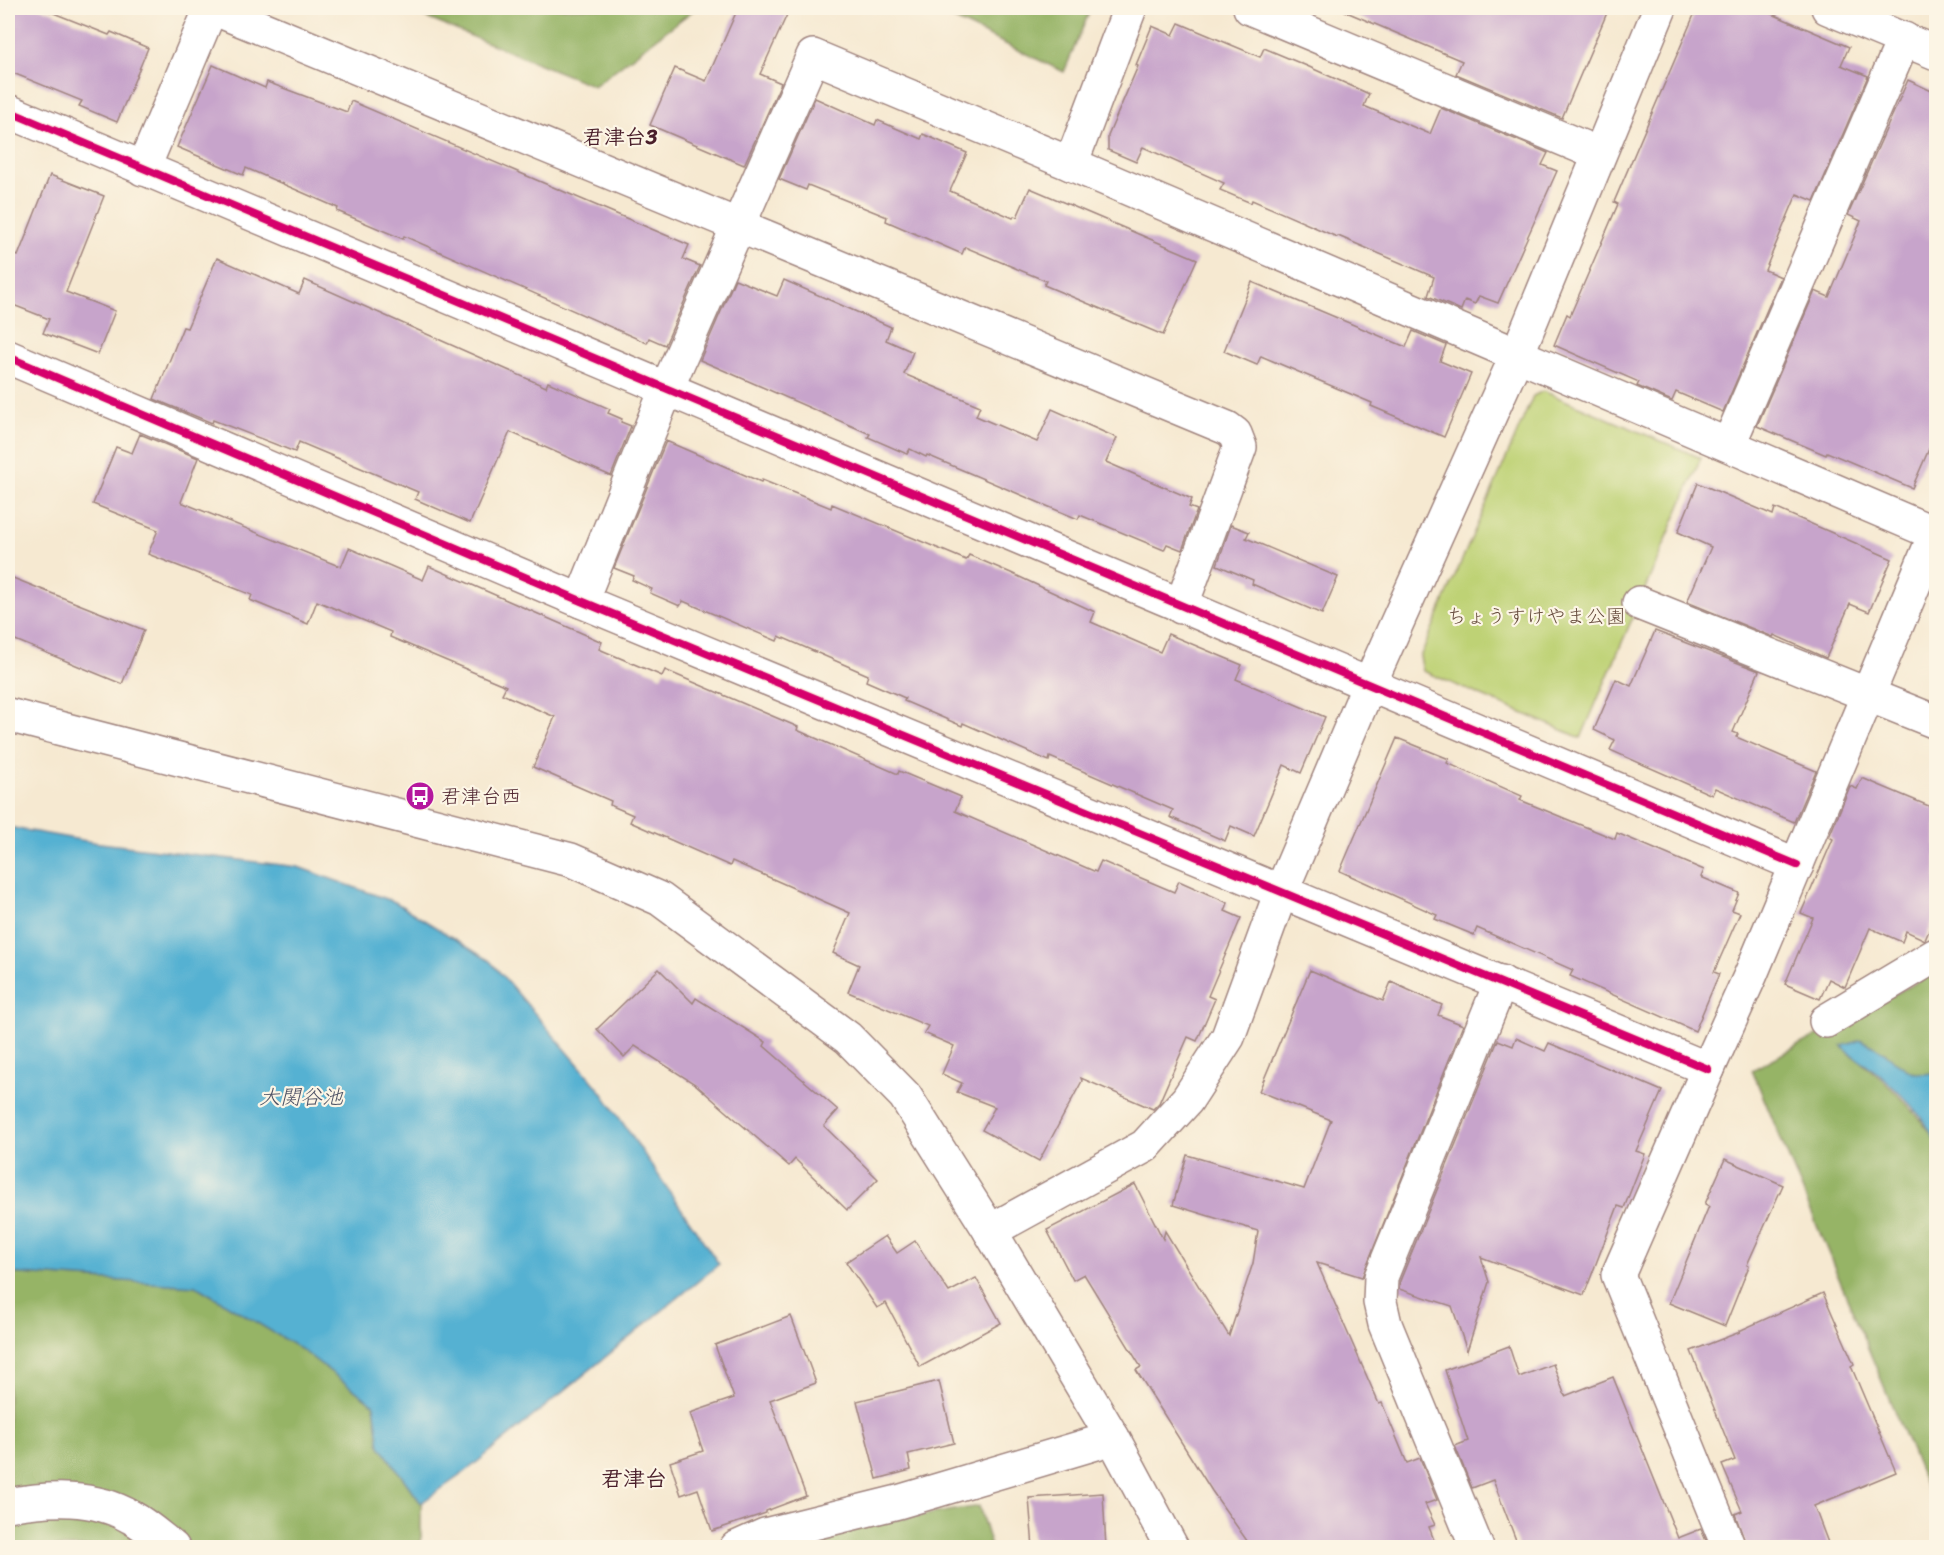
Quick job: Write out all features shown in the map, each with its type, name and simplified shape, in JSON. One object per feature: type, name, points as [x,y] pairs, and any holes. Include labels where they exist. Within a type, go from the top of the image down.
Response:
[{"type":"street","points":[[143,169],[212,8],[1227,428],[1235,435],[1240,447],[1181,606]]},
{"type":"street","points":[[1071,164],[1130,8]]},
{"type":"street","points":[[1250,8],[1599,154]]},
{"type":"street","points":[[990,1231],[1145,1146],[1187,1100],[1228,1037],[1281,892],[1368,685],[1517,355],[1660,8]]},
{"type":"street","points":[[1828,8],[1936,53]]},
{"type":"street","points":[[1729,444],[1904,39]]},
{"type":"street","points":[[581,602],[666,390],[813,56],[1936,533],[1751,974],[1618,1275],[1729,1548]]},
{"type":"street","points":[[8,111],[1797,865]]},
{"type":"street","points":[[8,357],[581,602],[1708,1069]]},
{"type":"street","points":[[1639,603],[1936,722]]},
{"type":"street","points":[[8,715],[571,860],[660,899],[848,1038],[905,1096],[990,1231],[1113,1438],[1172,1548]]},
{"type":"street","points":[[1826,1021],[1936,955]]},
{"type":"street","points":[[1477,1548],[1385,1324],[1380,1302],[1381,1277],[1501,982]]},
{"type":"street","points":[[736,1548],[765,1535],[898,1502],[1113,1438]]},
{"type":"street","points":[[8,1505],[34,1500],[91,1501],[130,1516],[173,1548]]},
{"type":"green space","points":[[402,8],[696,8],[594,86]]},
{"type":"green space","points":[[930,8],[1091,8],[1064,72]]},
{"type":"green space","name":"ちょうすけやま公園","points":[[1543,391],[1701,458],[1581,738],[1423,671],[1420,657],[1533,396]]},
{"type":"green space","points":[[1936,972],[1936,1072],[1914,1073],[1885,1053],[1850,1054],[1896,1093],[1935,1138],[1936,1511],[1752,1070]]},
{"type":"green space","points":[[8,1273],[196,1286],[301,1349],[374,1405],[380,1446],[421,1503],[421,1544],[425,1547],[8,1547]]},
{"type":"green space","points":[[979,1506],[991,1547],[769,1548],[862,1525]]},
{"type":"water","name":"大関谷池","points":[[8,827],[92,842],[298,867],[395,902],[490,961],[601,1091],[719,1264],[465,1472],[421,1503],[380,1446],[374,1405],[301,1349],[196,1286],[8,1273]]},
{"type":"water","points":[[1861,1040],[1914,1073],[1936,1072],[1936,1148],[1928,1128],[1903,1097],[1842,1046]]},
{"type":"building","points":[[8,8],[41,8],[109,35],[111,32],[148,48],[117,122],[79,106],[82,101],[8,71]]},
{"type":"building","points":[[738,8],[790,8],[760,74],[781,83],[744,165],[650,125],[675,68],[706,81]]},
{"type":"building","points":[[1337,8],[1609,8],[1562,118],[1456,74],[1462,61]]},
{"type":"building","points":[[1697,8],[1758,8],[1849,47],[1841,65],[1868,76],[1814,201],[1797,194],[1765,270],[1781,277],[1723,412],[1676,392],[1672,401],[1637,386],[1639,382],[1554,345],[1567,314],[1570,316],[1618,204],[1614,202]]},
{"type":"building","points":[[1179,23],[1260,57],[1264,48],[1307,66],[1369,94],[1364,106],[1430,134],[1441,108],[1548,153],[1542,165],[1557,171],[1498,303],[1479,296],[1475,304],[1465,300],[1461,310],[1428,296],[1434,277],[1252,200],[1251,203],[1220,190],[1224,183],[1143,147],[1136,162],[1108,150],[1108,136],[1138,66],[1136,65],[1152,26],[1173,35]]},
{"type":"building","points":[[213,65],[265,88],[267,82],[347,112],[351,101],[689,245],[683,259],[700,266],[665,345],[649,338],[647,343],[404,236],[403,239],[337,211],[338,208],[246,168],[243,175],[177,147]]},
{"type":"building","points":[[1908,80],[1936,93],[1936,433],[1912,488],[1827,452],[1826,455],[1757,426],[1815,291],[1829,297],[1861,221],[1848,215]]},
{"type":"building","points":[[815,98],[875,125],[877,120],[921,139],[923,134],[967,153],[950,191],[1013,218],[1017,217],[1030,188],[1197,259],[1163,335],[1044,285],[1046,281],[965,247],[962,254],[886,221],[887,217],[808,185],[806,190],[779,179]]},
{"type":"building","points":[[50,175],[104,196],[66,292],[115,311],[98,354],[43,333],[49,319],[8,303],[8,252],[18,256]]},
{"type":"building","points":[[217,258],[299,294],[305,280],[546,387],[548,382],[610,409],[608,413],[631,426],[611,476],[510,432],[470,523],[415,499],[418,492],[299,442],[295,452],[213,420],[212,423],[154,399],[183,327],[187,328]]},
{"type":"building","points":[[735,279],[777,296],[784,280],[891,327],[886,340],[913,352],[904,374],[980,406],[976,416],[1037,442],[1052,409],[1117,438],[1106,462],[1192,499],[1189,507],[1197,510],[1182,550],[1167,544],[1164,550],[1080,515],[1078,519],[927,455],[926,457],[910,449],[907,454],[868,437],[870,434],[700,360]]},
{"type":"building","points":[[1252,282],[1406,347],[1413,331],[1446,345],[1440,361],[1471,374],[1444,437],[1371,406],[1372,403],[1261,356],[1257,365],[1224,351]]},
{"type":"building","points":[[140,434],[198,458],[181,502],[341,567],[349,548],[423,580],[429,566],[602,642],[599,649],[662,676],[665,670],[798,727],[797,730],[898,774],[899,771],[961,797],[955,811],[1096,872],[1101,861],[1174,892],[1179,881],[1228,903],[1225,911],[1241,918],[1208,996],[1215,999],[1197,1041],[1188,1037],[1159,1103],[1153,1109],[1081,1078],[1082,1081],[1039,1161],[982,1130],[995,1107],[957,1092],[962,1083],[942,1074],[954,1046],[924,1033],[928,1026],[848,992],[859,965],[833,953],[850,913],[732,861],[730,866],[630,822],[633,815],[610,805],[611,801],[533,767],[555,717],[502,694],[506,686],[390,637],[391,632],[317,601],[308,624],[250,600],[252,595],[148,554],[158,530],[93,504],[116,447],[132,453]]},
{"type":"building","points":[[666,441],[761,482],[762,480],[831,508],[832,504],[966,560],[969,555],[1095,612],[1091,622],[1160,652],[1168,634],[1242,665],[1236,679],[1325,717],[1301,773],[1284,765],[1254,836],[1231,826],[1225,841],[1170,817],[1173,810],[1050,757],[1049,761],[963,723],[962,726],[904,701],[905,698],[866,681],[868,675],[779,636],[777,641],[683,601],[680,606],[650,593],[652,589],[632,580],[634,576],[614,568]]},
{"type":"building","points":[[1698,483],[1773,515],[1775,508],[1892,559],[1869,612],[1850,604],[1826,658],[1774,635],[1773,637],[1687,602],[1711,547],[1678,532]]},
{"type":"building","points":[[1231,525],[1249,532],[1246,538],[1338,577],[1322,614],[1252,584],[1253,580],[1217,565]]},
{"type":"building","points":[[8,576],[144,630],[122,684],[8,637]]},
{"type":"building","points":[[1655,631],[1759,671],[1733,732],[1738,734],[1736,737],[1816,771],[1794,822],[1715,788],[1712,795],[1610,750],[1615,740],[1594,730],[1616,679],[1631,686]]},
{"type":"building","points":[[1397,738],[1449,759],[1447,763],[1522,796],[1520,800],[1615,839],[1617,833],[1704,870],[1701,877],[1739,893],[1732,910],[1740,913],[1714,972],[1719,974],[1695,1031],[1570,976],[1573,970],[1477,928],[1474,935],[1435,919],[1437,915],[1340,871]]},
{"type":"building","points":[[1862,778],[1936,809],[1936,914],[1925,940],[1906,931],[1902,942],[1870,928],[1845,987],[1829,979],[1820,999],[1785,984],[1813,918],[1801,913],[1833,839],[1829,837],[1850,786],[1857,789]]},
{"type":"building","points":[[659,969],[693,1003],[696,998],[766,1042],[764,1046],[838,1110],[824,1126],[878,1179],[847,1210],[795,1159],[789,1166],[695,1084],[635,1046],[624,1057],[597,1029]]},
{"type":"building","points":[[1310,970],[1383,1001],[1391,982],[1442,1005],[1438,1015],[1463,1025],[1362,1277],[1317,1263],[1379,1404],[1382,1403],[1407,1463],[1420,1458],[1437,1500],[1425,1504],[1435,1525],[1429,1527],[1437,1548],[1252,1548],[1212,1491],[1136,1370],[1141,1367],[1084,1274],[1073,1280],[1047,1230],[1135,1184],[1163,1239],[1165,1231],[1229,1336],[1253,1263],[1258,1231],[1173,1205],[1187,1155],[1304,1189],[1331,1120],[1259,1091]]},
{"type":"building","points":[[1516,1038],[1545,1051],[1549,1043],[1662,1091],[1636,1151],[1645,1154],[1624,1208],[1618,1206],[1584,1295],[1481,1257],[1489,1282],[1467,1351],[1452,1306],[1399,1289],[1400,1281],[1498,1040],[1513,1046]]},
{"type":"building","points":[[1725,1159],[1783,1185],[1747,1265],[1749,1266],[1725,1326],[1669,1303],[1709,1206],[1705,1204]]},
{"type":"building","points":[[885,1236],[897,1253],[915,1241],[949,1292],[976,1278],[1001,1323],[920,1367],[886,1303],[877,1308],[846,1262]]},
{"type":"building","points":[[1823,1293],[1854,1364],[1851,1366],[1896,1472],[1814,1506],[1830,1548],[1747,1548],[1735,1514],[1742,1511],[1722,1465],[1735,1460],[1691,1351],[1740,1332]]},
{"type":"building","points":[[791,1316],[816,1383],[770,1400],[806,1496],[766,1511],[766,1513],[712,1531],[698,1489],[681,1495],[670,1462],[703,1451],[690,1413],[734,1398],[715,1345]]},
{"type":"building","points":[[1509,1346],[1519,1377],[1553,1364],[1565,1396],[1613,1377],[1678,1538],[1701,1529],[1709,1548],[1519,1548],[1493,1480],[1472,1488],[1455,1446],[1468,1441],[1445,1370]]},
{"type":"building","points":[[939,1381],[954,1443],[908,1454],[911,1470],[877,1479],[857,1401]]},
{"type":"building","points":[[1103,1493],[1106,1548],[1033,1548],[1029,1498]]},
{"type":"cycle path","points":[[8,111],[1797,865]]},
{"type":"cycle path","points":[[8,357],[581,601],[1708,1069]]},
{"type":"place","name":"君津台西","points":[[420,796]]},
{"type":"district","name":"君津台3","points":[[620,137]]},
{"type":"district","name":"君津台","points":[[634,1478]]}]
